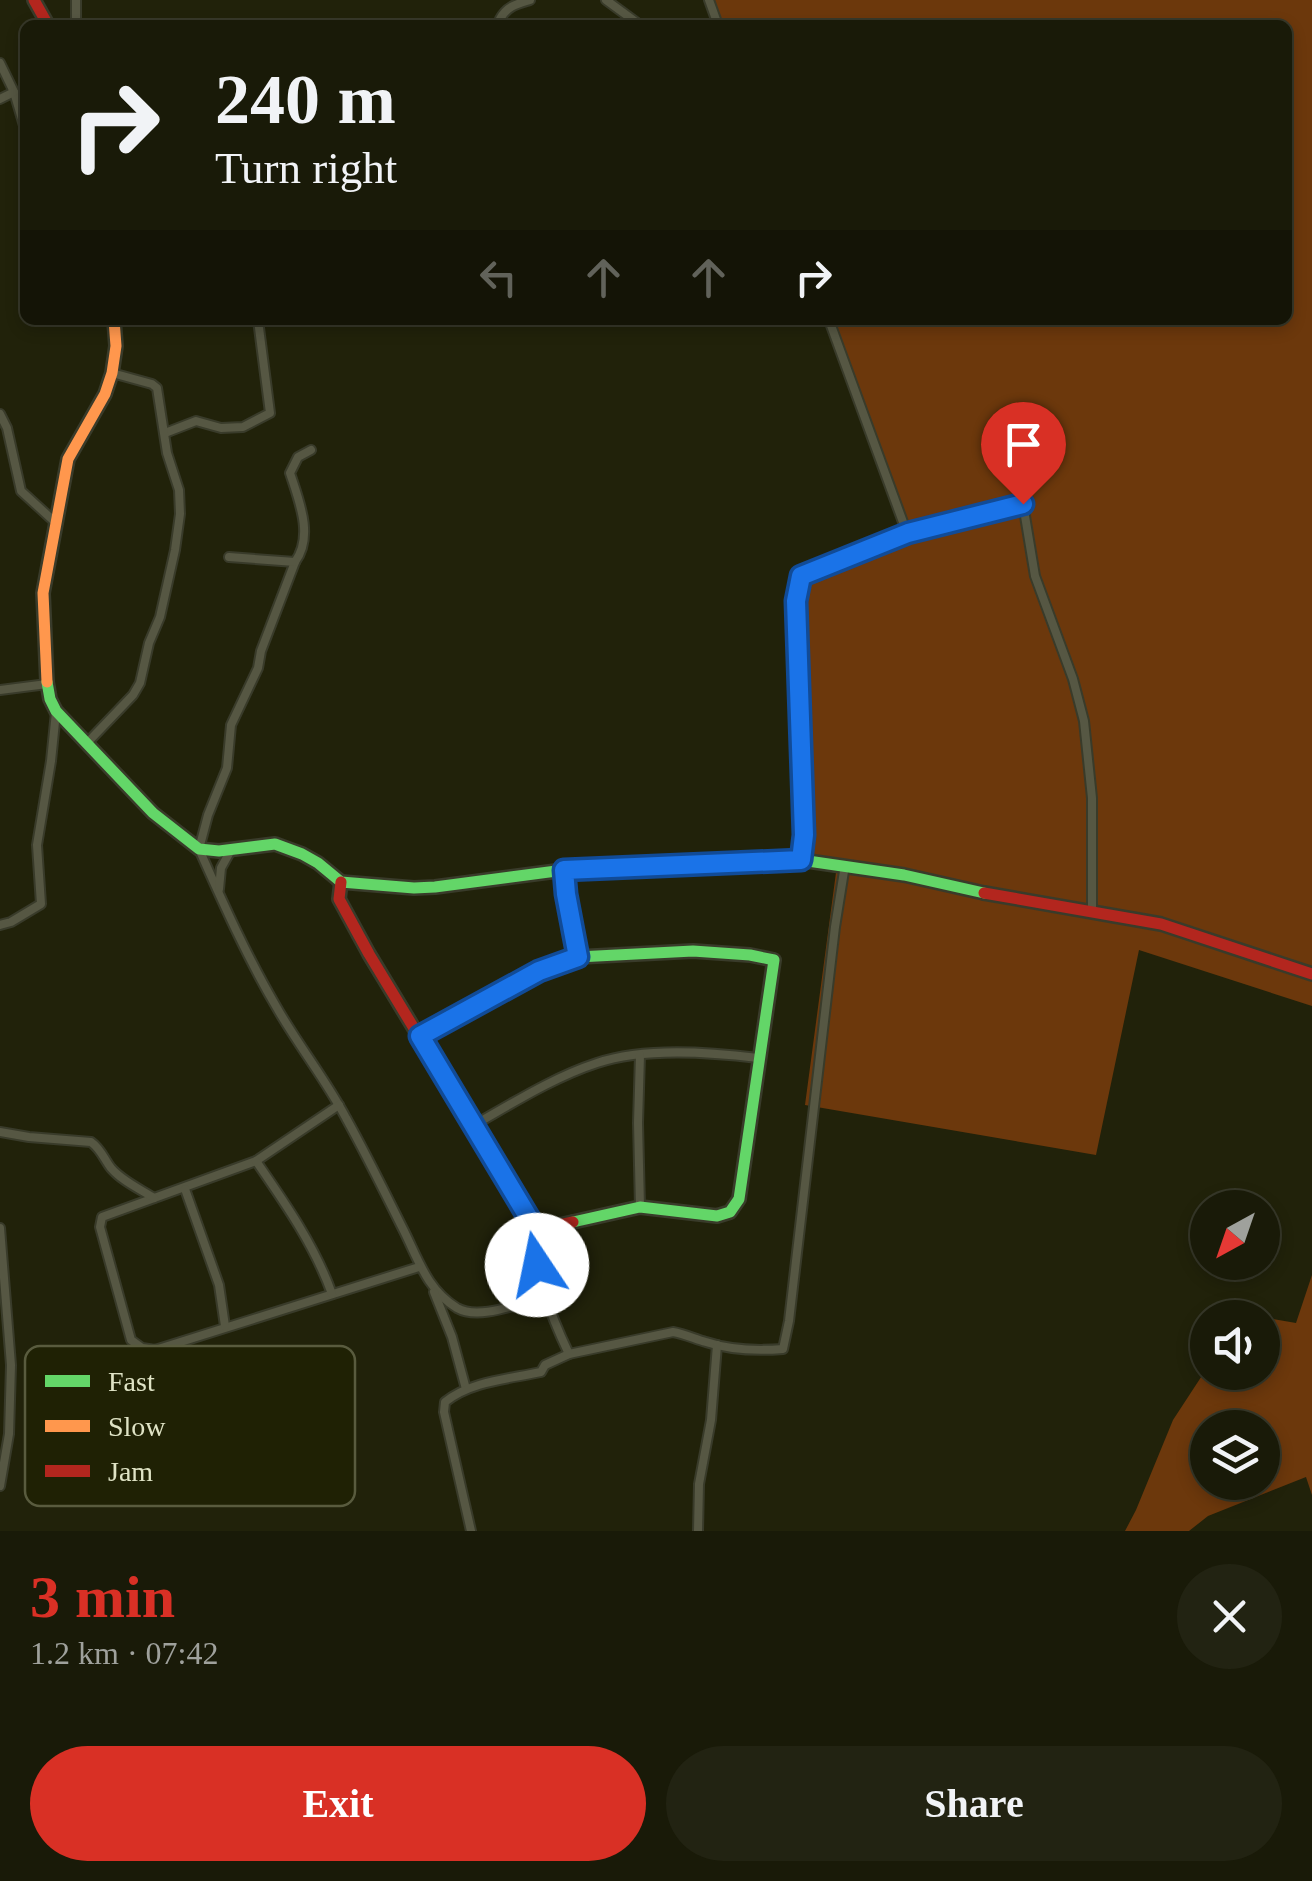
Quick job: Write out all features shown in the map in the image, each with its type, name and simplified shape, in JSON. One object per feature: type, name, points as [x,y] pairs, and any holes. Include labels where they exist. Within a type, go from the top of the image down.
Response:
[{"type":"street","points":[[500,20],[510,6],[530,0]]},
{"type":"street","points":[[606,0],[633,20]]},
{"type":"street","points":[[0,63],[20,112]]},
{"type":"street","points":[[0,99],[14,92]]},
{"type":"street","points":[[114,325],[112,374],[68,459],[55,522],[43,593],[50,699],[56,711],[153,813],[199,849],[275,1006],[340,1106],[408,1238],[452,1337],[466,1390]]},
{"type":"street","points":[[165,433],[196,421],[232,429],[243,427],[270,413],[259,325]]},
{"type":"street","points":[[831,325],[908,533]]},
{"type":"street","points":[[87,743],[136,690],[160,617],[180,514],[179,490],[167,453],[157,388],[112,374]]},
{"type":"street","points":[[0,414],[22,491],[55,522]]},
{"type":"street","points":[[199,849],[227,768],[231,725],[258,668],[261,651],[301,554],[304,521],[290,473],[298,457],[312,450]]},
{"type":"street","points":[[801,860],[804,835],[796,601],[801,576],[908,533],[1023,504],[1035,576],[1084,722],[1092,798],[1092,911]]},
{"type":"street","points":[[229,557],[295,562]]},
{"type":"street","points":[[0,690],[48,684]]},
{"type":"street","points":[[0,925],[41,904],[37,845],[52,761],[56,711]]},
{"type":"street","points":[[199,849],[219,851],[275,844],[318,863],[341,882],[414,888],[564,870],[801,860],[1185,930],[1312,974]]},
{"type":"street","points":[[219,894],[222,868],[231,850]]},
{"type":"street","points":[[471,1531],[444,1412],[445,1402],[454,1394],[541,1372],[545,1365],[570,1354],[674,1332],[717,1345],[756,1351],[782,1349],[845,866]]},
{"type":"street","points":[[564,870],[578,957]]},
{"type":"street","points":[[341,882],[338,899],[536,1230],[537,1265],[554,1322],[570,1354]]},
{"type":"street","points":[[420,1036],[539,971],[578,957],[693,951],[774,960],[739,1199],[730,1212],[717,1216],[640,1207],[536,1230]]},
{"type":"street","points":[[474,1125],[559,1079],[600,1062],[640,1054],[714,1053],[758,1058]]},
{"type":"street","points":[[640,1054],[640,1207]]},
{"type":"street","points":[[139,1346],[131,1340],[111,1274],[102,1218],[256,1162],[340,1106]]},
{"type":"street","points":[[0,1132],[96,1144],[111,1168],[154,1198]]},
{"type":"street","points":[[256,1162],[316,1256],[332,1294]]},
{"type":"street","points":[[186,1189],[219,1286],[225,1326]]},
{"type":"street","points":[[0,1228],[11,1365],[9,1434],[0,1486]]},
{"type":"street","points":[[167,1346],[420,1267]]},
{"type":"street","points":[[432,1287],[457,1308],[472,1314],[493,1312],[546,1296]]},
{"type":"street","points":[[698,1531],[717,1345]]},
{"type":"shaded area","points":[[709,0],[1312,0],[1312,1006],[1139,950],[1096,1155],[805,1105],[837,865],[801,860],[796,601],[801,576],[907,532],[831,325],[1292,325],[1292,20],[716,20]]},
{"type":"shaded area","points":[[1312,1275],[1312,1495],[1306,1477],[1280,1487],[1280,1410],[1190,1410],[1190,1500],[1248,1500],[1208,1516],[1189,1531],[1125,1531],[1173,1420],[1193,1390],[1280,1390],[1280,1320],[1296,1323]]},
{"type":"traffic: fast","points":[[47,682],[56,711],[153,813],[199,849],[219,851],[275,844],[318,863],[341,882],[435,887],[564,870],[801,860],[904,875],[984,893]]},
{"type":"traffic: fast","points":[[420,1036],[539,971],[578,957],[693,951],[774,960],[739,1199],[730,1212],[717,1216],[640,1207],[573,1222]]},
{"type":"traffic: slow","points":[[47,682],[43,593],[68,459],[105,394],[116,346],[114,325]]},
{"type":"traffic: jam","points":[[34,0],[45,20]]},
{"type":"traffic: jam","points":[[341,882],[339,899],[369,954],[536,1230],[573,1222]]},
{"type":"traffic: jam","points":[[984,893],[1161,924],[1312,974]]},
{"type":"route","points":[[537,1265],[536,1230],[420,1036],[539,971],[578,957],[564,870],[801,860],[804,835],[796,601],[801,576],[908,533],[1023,504]]}]
